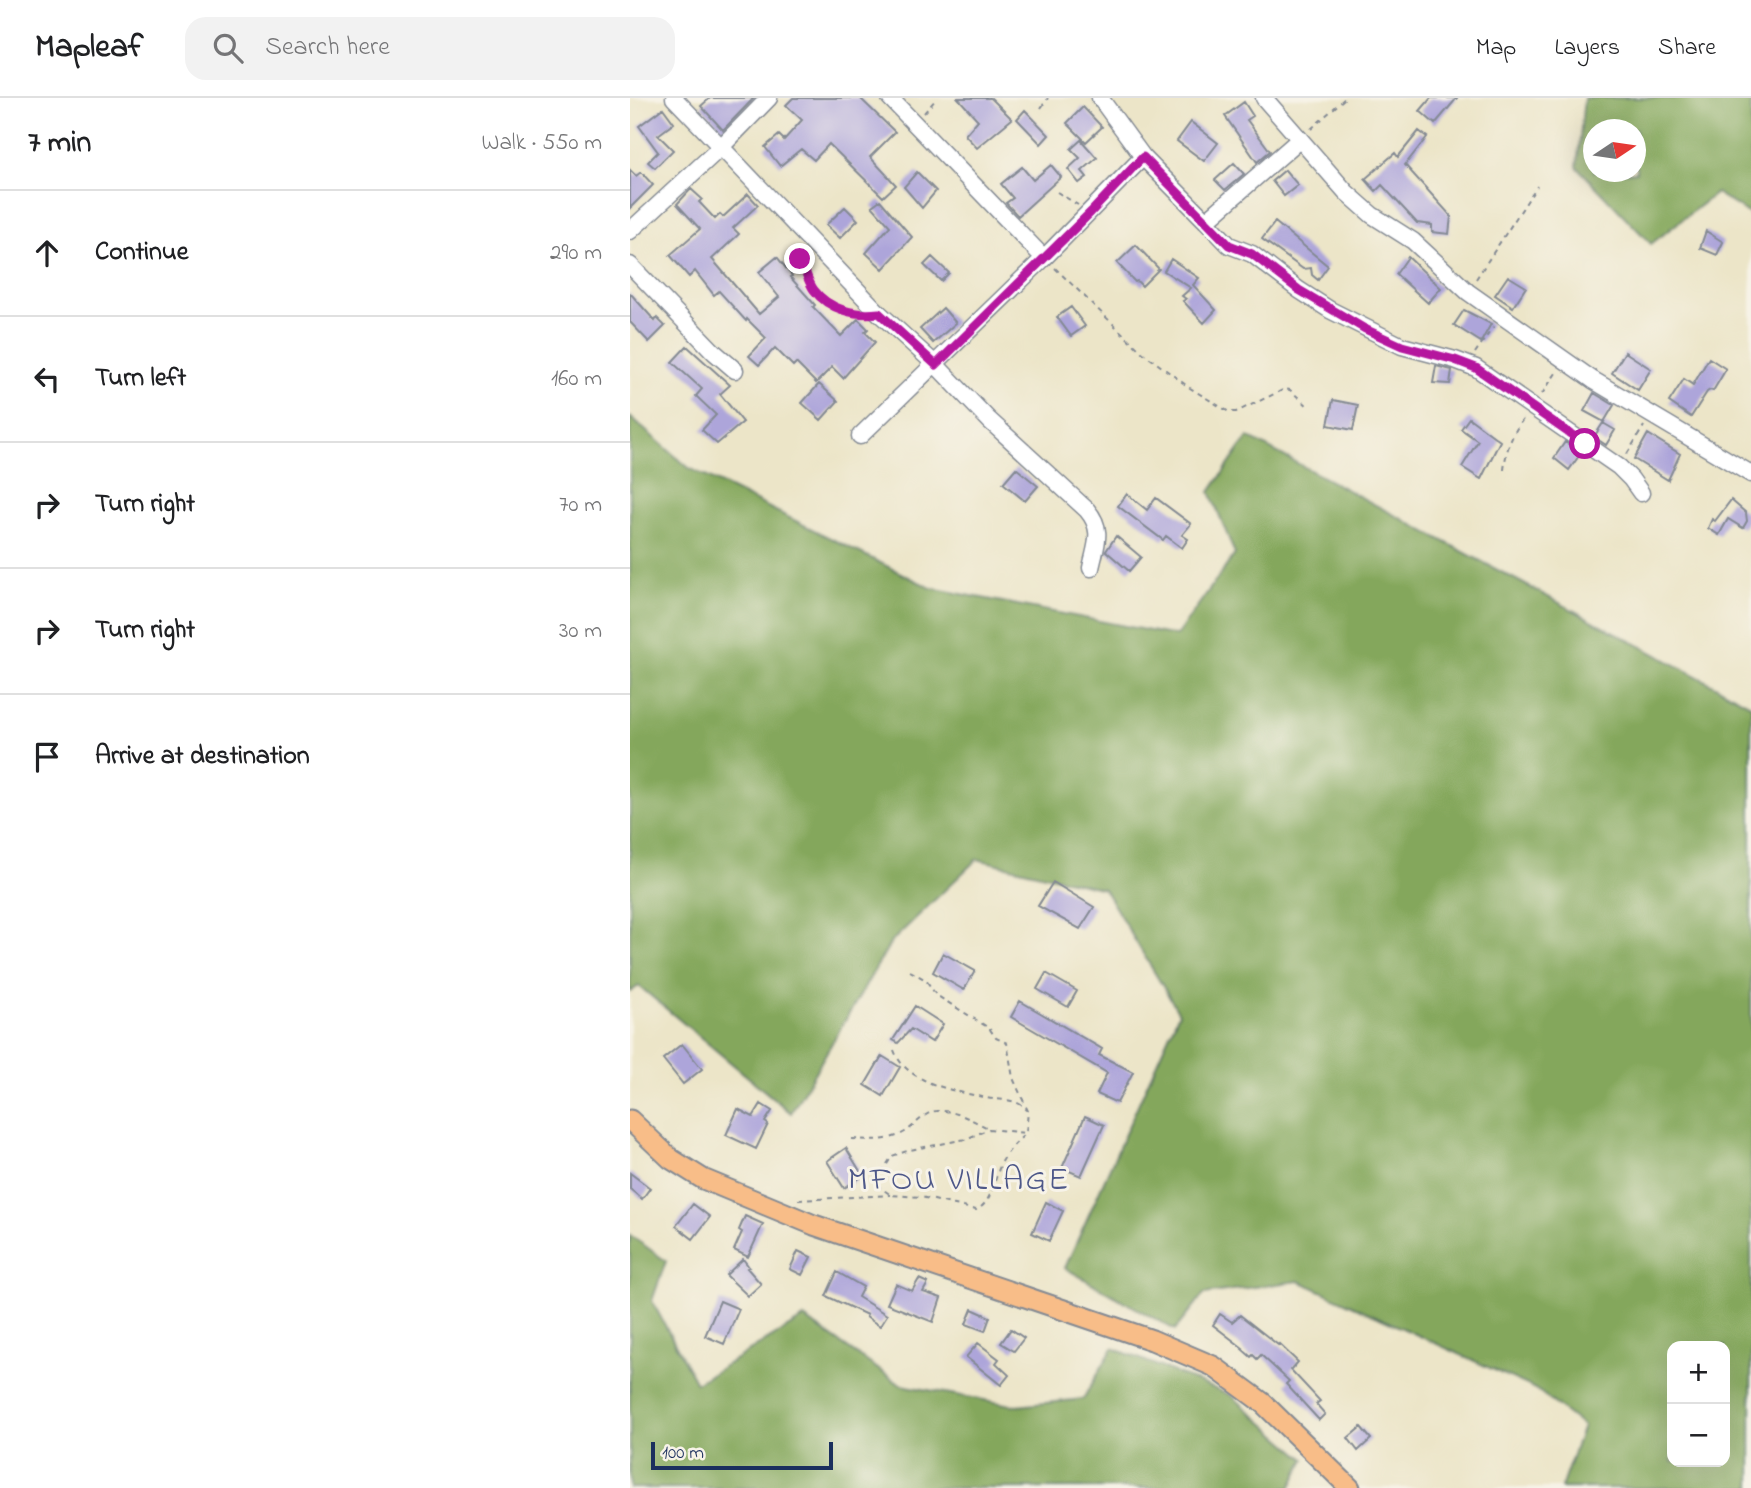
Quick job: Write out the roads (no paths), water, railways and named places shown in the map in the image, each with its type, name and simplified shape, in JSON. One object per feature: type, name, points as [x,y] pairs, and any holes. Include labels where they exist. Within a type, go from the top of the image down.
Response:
[{"type":"main road","points":[[630,1120],[671,1159],[703,1179],[814,1225],[1125,1330],[1213,1366],[1263,1403],[1350,1488]]},
{"type":"street","points":[[674,98],[879,313],[1095,520],[1098,532],[1091,568]]},
{"type":"street","points":[[630,231],[721,147],[769,98]]},
{"type":"street","points":[[890,98],[1044,258]]},
{"type":"street","points":[[1100,98],[1143,157],[1229,245],[1252,254],[1330,310],[1402,346],[1468,364],[1619,467],[1641,493]]},
{"type":"street","points":[[1264,98],[1340,186],[1362,207],[1413,241],[1468,292],[1593,380],[1751,474]]},
{"type":"street","points":[[1206,220],[1300,139]]},
{"type":"street","points":[[860,436],[936,365],[1143,157]]},
{"type":"street","points":[[630,265],[714,352],[735,370]]},
{"type":"district","name":"MFOU VILLAGE","points":[[959,1177]]}]
